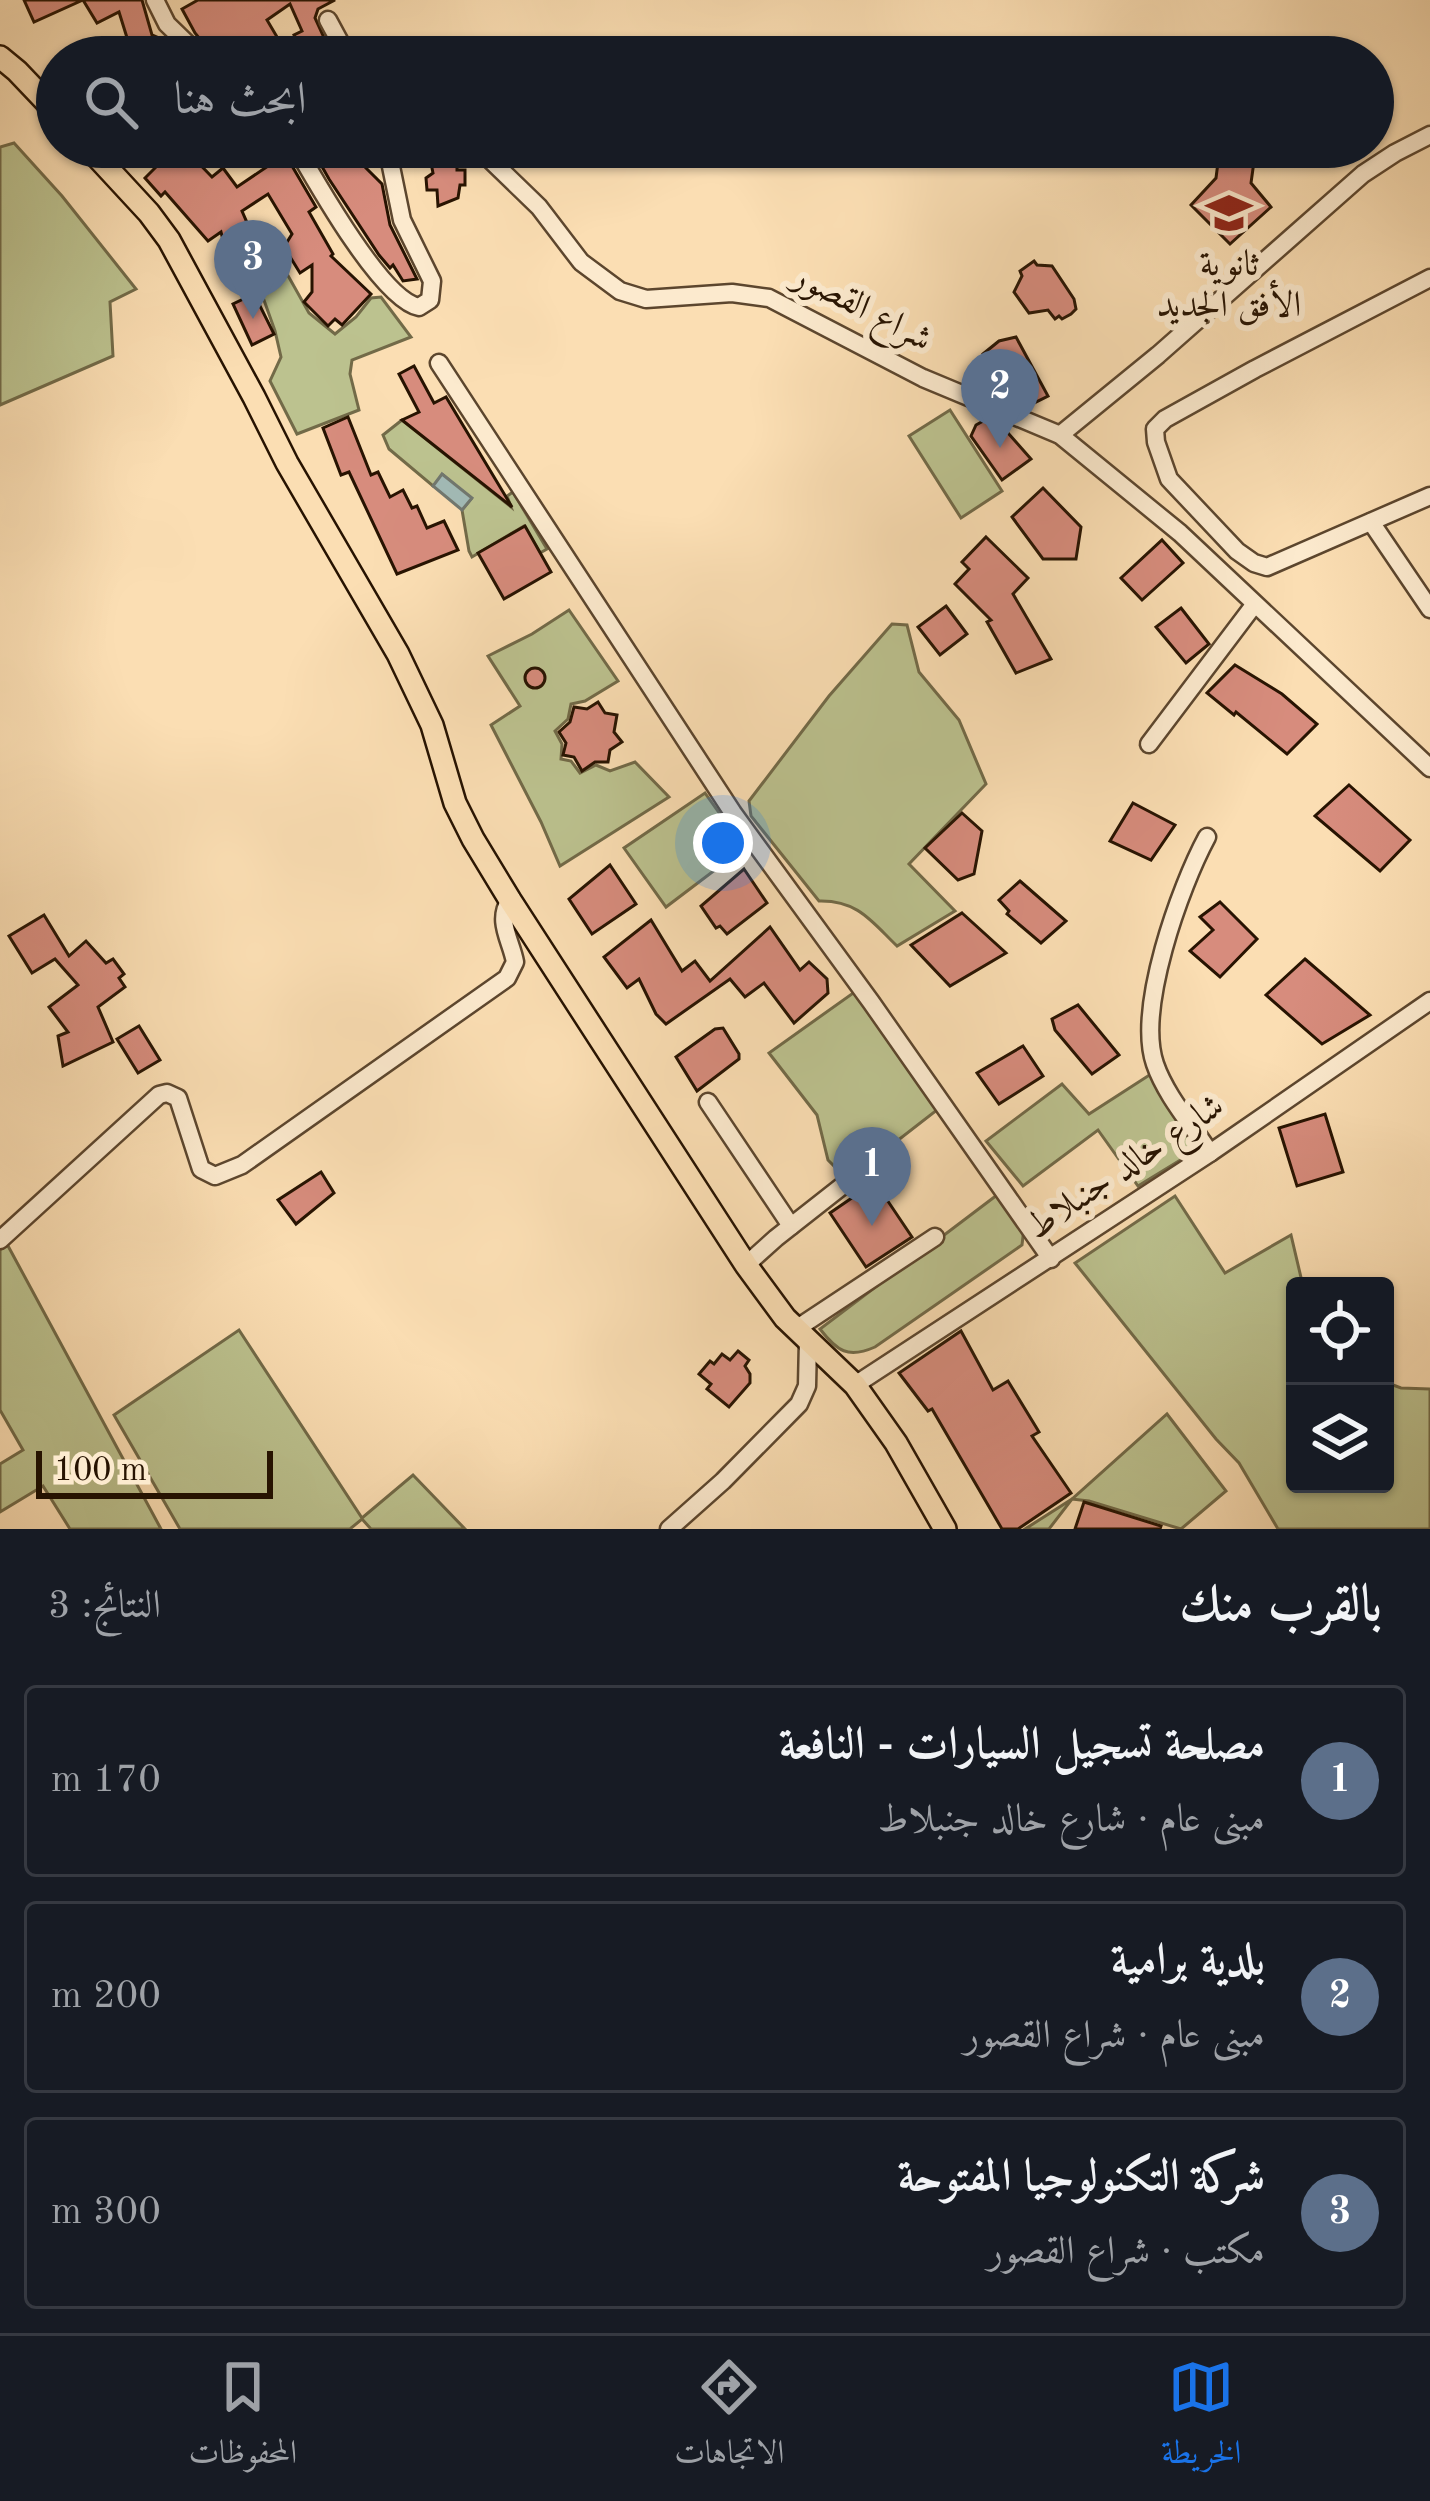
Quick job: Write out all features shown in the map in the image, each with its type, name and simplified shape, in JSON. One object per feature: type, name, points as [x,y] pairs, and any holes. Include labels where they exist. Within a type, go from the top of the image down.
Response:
[{"type":"main road","points":[[0,57],[36,91]]},
{"type":"main road","points":[[107,168],[169,239],[303,493],[398,654],[431,725],[455,802],[510,900],[746,1265],[802,1335],[855,1384],[896,1443],[945,1529]]},
{"type":"street","points":[[155,0],[179,36]]},
{"type":"street","points":[[328,20],[335,36]]},
{"type":"street","points":[[1394,154],[1430,135]]},
{"type":"street","points":[[309,168],[362,253],[406,304],[419,308],[432,296],[432,281],[402,220],[391,168]]},
{"type":"street","name":"شراع القصور","points":[[499,168],[539,207],[581,262],[620,291],[646,299],[732,293],[769,298],[923,378],[1060,435],[1180,533],[1430,768]]},
{"type":"street","points":[[1060,435],[1372,168]]},
{"type":"street","points":[[1430,278],[1255,369],[1155,429],[1169,479],[1237,551],[1267,567],[1430,496]]},
{"type":"street","points":[[439,363],[733,813],[1051,1259]]},
{"type":"street","points":[[1371,522],[1430,609]]},
{"type":"street","points":[[1149,744],[1254,605]]},
{"type":"street","points":[[1207,837],[1175,911],[1152,1007],[1150,1037],[1160,1076],[1210,1153]]},
{"type":"street","points":[[0,1240],[159,1096],[178,1098],[206,1173],[224,1173],[255,1156],[507,978],[515,962],[503,922],[510,900]]},
{"type":"street","name":"شارع خالد جنبلاط","points":[[855,1384],[1051,1259],[1430,1001]]},
{"type":"street","points":[[708,1102],[791,1226]]},
{"type":"street","points":[[746,1265],[846,1184]]},
{"type":"street","points":[[669,1529],[799,1404],[807,1385],[802,1335],[935,1237]]},
{"type":"green space","points":[[14,143],[136,289],[110,302],[113,356],[0,405],[0,147]]},
{"type":"green space","points":[[258,251],[277,256],[309,313],[335,334],[371,298],[381,297],[411,337],[352,360],[350,374],[359,410],[297,434],[270,381],[281,357],[250,261]]},
{"type":"green space","points":[[950,410],[1002,491],[961,518],[909,436]]},
{"type":"green space","points":[[402,420],[511,507],[507,496],[513,492],[547,549],[540,553],[524,526],[472,557],[462,510],[471,499],[443,475],[433,486],[389,449],[383,435]]},
{"type":"green space","points":[[569,610],[618,681],[571,704],[568,719],[555,731],[562,744],[561,759],[571,761],[580,773],[596,765],[610,771],[635,762],[669,797],[560,866],[491,725],[520,706],[488,656]]},
{"type":"green space","points":[[892,624],[907,625],[919,672],[959,720],[986,784],[909,864],[955,911],[897,946],[854,908],[819,901],[751,816],[749,801],[829,696]]},
{"type":"green space","points":[[705,793],[744,848],[666,907],[624,848]]},
{"type":"green space","points":[[856,991],[937,1110],[857,1172],[843,1175],[828,1160],[817,1115],[769,1053]]},
{"type":"green space","points":[[1151,1074],[1200,1148],[1138,1186],[1098,1130],[1023,1186],[986,1141],[1062,1084],[1089,1114]]},
{"type":"green space","points":[[1001,1192],[1024,1228],[1022,1245],[875,1347],[844,1351],[820,1329]]},
{"type":"green space","points":[[1175,1196],[1225,1273],[1291,1235],[1301,1277],[1286,1277],[1286,1493],[1394,1493],[1394,1385],[1430,1389],[1430,1529],[1278,1529],[1239,1463],[1075,1263]]},
{"type":"green space","points":[[7,1244],[161,1529],[70,1529],[43,1486],[0,1512],[0,1464],[23,1450],[0,1410],[0,1250]]},
{"type":"green space","points":[[239,1330],[362,1518],[413,1475],[465,1529],[371,1529],[362,1519],[350,1529],[180,1529],[114,1415]]},
{"type":"green space","points":[[1167,1414],[1226,1491],[1181,1529],[1072,1499]]},
{"type":"green space","points":[[1072,1499],[1049,1529],[1025,1529]]},
{"type":"water","points":[[442,474],[472,498],[462,510],[433,486]]},
{"type":"building","points":[[24,0],[83,0],[34,22]]},
{"type":"building","points":[[83,0],[142,0],[154,36],[126,36],[119,12],[97,23]]},
{"type":"building","points":[[198,0],[335,0],[318,9],[315,18],[323,36],[294,36],[302,31],[290,4],[267,20],[276,36],[197,36],[182,9]]},
{"type":"building","points":[[155,168],[203,168],[212,177],[223,168],[237,187],[265,168],[293,168],[316,207],[309,212],[331,256],[371,294],[342,325],[335,319],[328,326],[304,302],[312,292],[312,265],[300,273],[284,247],[292,234],[268,194],[242,211],[255,241],[228,259],[221,232],[208,241],[165,192],[161,196],[145,178]]},
{"type":"building","points":[[323,168],[366,168],[382,184],[390,225],[417,279],[403,281],[393,265],[390,268]]},
{"type":"building","points":[[432,168],[465,170],[465,185],[460,185],[458,198],[438,206],[437,190],[427,190],[426,178]]},
{"type":"building","points":[[1217,168],[1253,168],[1251,183],[1271,207],[1230,244],[1191,205],[1216,178]]},
{"type":"building","points":[[1034,261],[1052,266],[1074,299],[1076,309],[1071,314],[1055,319],[1048,310],[1029,313],[1014,292],[1020,271]]},
{"type":"building","points":[[254,294],[274,334],[252,345],[233,304]]},
{"type":"building","points":[[1016,337],[1048,396],[1026,407],[1007,399],[983,354],[999,341]]},
{"type":"building","points":[[414,366],[434,403],[446,397],[512,507],[402,420],[419,412],[399,374]]},
{"type":"building","points":[[348,417],[371,475],[378,472],[390,497],[403,490],[427,528],[444,521],[458,550],[397,574],[349,472],[341,475],[323,428]]},
{"type":"building","points":[[987,419],[1000,424],[1031,459],[1002,480],[971,436],[976,425]]},
{"type":"building","points":[[1043,488],[1081,527],[1076,559],[1043,559],[1012,517]]},
{"type":"building","points":[[525,526],[551,572],[504,599],[478,553]]},
{"type":"building","points":[[986,537],[1028,578],[1013,594],[1051,659],[1016,673],[987,622],[991,620],[955,584],[969,569],[962,562]]},
{"type":"building","points":[[1162,540],[1183,563],[1142,600],[1121,578]]},
{"type":"building","points":[[946,606],[967,634],[940,655],[918,627]]},
{"type":"building","points":[[1181,608],[1209,644],[1186,663],[1156,627]]},
{"type":"building","points":[[1235,665],[1282,694],[1317,724],[1287,754],[1207,693]]},
{"type":"building","points":[[535,668],[545,678],[535,688],[525,678]]},
{"type":"building","points":[[598,702],[605,713],[617,715],[614,732],[622,742],[610,750],[608,762],[595,762],[582,771],[574,757],[563,755],[566,743],[559,732],[570,722],[574,707],[587,709]]},
{"type":"building","points":[[1349,785],[1410,840],[1380,871],[1315,816]]},
{"type":"building","points":[[1133,803],[1175,825],[1151,860],[1110,841]]},
{"type":"building","points":[[962,813],[982,831],[974,874],[958,880],[925,848]]},
{"type":"building","points":[[610,865],[636,904],[592,934],[569,899]]},
{"type":"building","points":[[744,869],[767,903],[727,934],[720,926],[716,928],[701,906]]},
{"type":"building","points":[[1020,881],[1066,921],[1041,943],[1007,914],[999,900]]},
{"type":"building","points":[[1220,902],[1257,939],[1220,977],[1190,951],[1213,930],[1200,917]]},
{"type":"building","points":[[962,913],[1006,953],[950,986],[911,945]]},
{"type":"building","points":[[44,915],[69,956],[86,941],[106,963],[113,959],[124,974],[119,978],[125,987],[98,1007],[113,1042],[63,1066],[58,1036],[68,1032],[49,1007],[78,985],[55,959],[32,973],[9,936]]},
{"type":"building","points":[[651,920],[682,971],[695,961],[710,981],[770,927],[800,970],[809,962],[827,979],[828,993],[794,1023],[764,983],[745,997],[730,979],[666,1024],[639,979],[627,988],[604,957]]},
{"type":"building","points":[[1305,959],[1370,1015],[1322,1044],[1266,995]]},
{"type":"building","points":[[1078,1005],[1119,1055],[1092,1074],[1055,1030],[1052,1019]]},
{"type":"building","points":[[139,1026],[160,1060],[138,1073],[117,1039]]},
{"type":"building","points":[[723,1028],[739,1059],[697,1091],[676,1057]]},
{"type":"building","points":[[1023,1046],[1043,1076],[999,1104],[977,1073]]},
{"type":"building","points":[[1325,1114],[1343,1172],[1297,1186],[1279,1128]]},
{"type":"building","points":[[321,1172],[334,1193],[296,1224],[278,1200]]},
{"type":"building","points":[[875,1182],[912,1237],[866,1267],[830,1213]]},
{"type":"building","points":[[961,1331],[993,1390],[1008,1381],[1039,1432],[1032,1436],[1071,1493],[1018,1529],[1002,1529],[932,1409],[928,1411],[899,1373]]},
{"type":"building","points":[[738,1351],[749,1360],[745,1366],[750,1383],[729,1407],[707,1389],[711,1384],[699,1374],[710,1361],[714,1364],[722,1354],[730,1360]]},
{"type":"building","points":[[1084,1502],[1161,1526],[1160,1529],[1075,1529]]},
{"type":"place","name":"ثانوية الأفق الجديد","points":[[1229,213]]},
{"type":"place","name":"شركة التكنولوجيا المفتوحة","points":[[253,319]]},
{"type":"place","name":"بلدية برامية","points":[[1000,448]]},
{"type":"place","name":"مصلحة تسجيل السيارات - النافعة","points":[[872,1226]]}]
